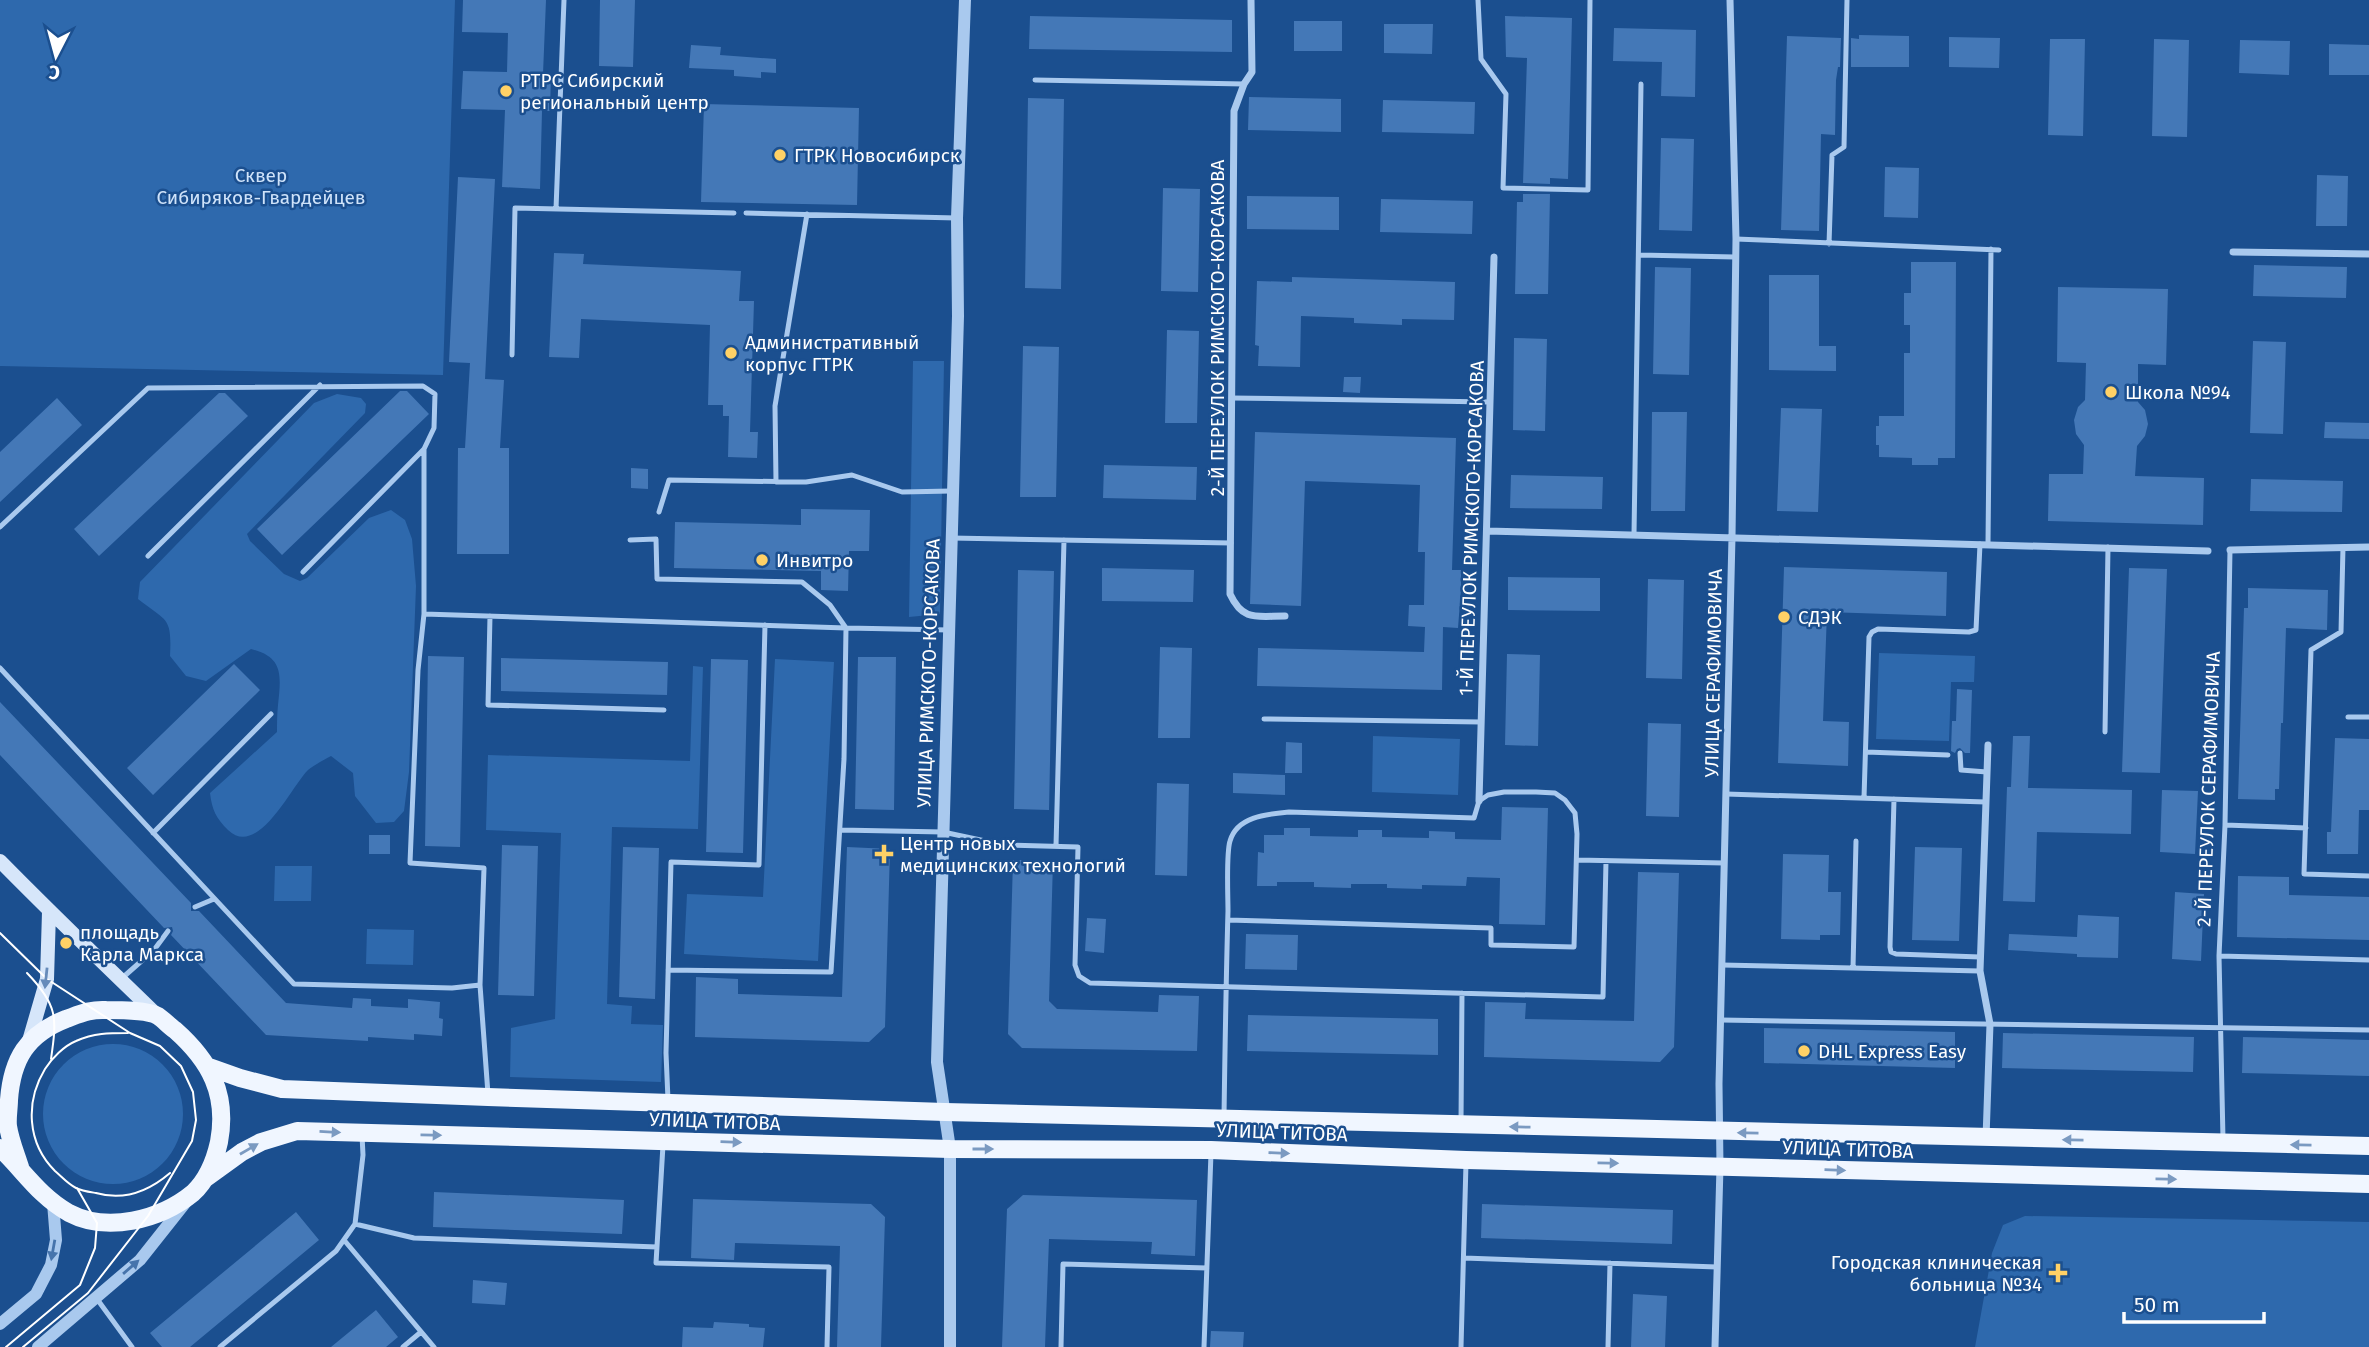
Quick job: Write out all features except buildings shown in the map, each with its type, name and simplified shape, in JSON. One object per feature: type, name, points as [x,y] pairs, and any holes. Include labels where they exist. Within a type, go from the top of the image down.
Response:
[{"type":"main road","points":[[0,861],[186,1040],[209,1066],[217,1089],[221,1116],[215,1159],[205,1178],[192,1193],[148,1216],[121,1223],[97,1223],[71,1214],[53,1203],[34,1187],[20,1167],[0,1148]]},
{"type":"main road","points":[[20,1167],[8,1125],[10,1087],[17,1059],[29,1041],[47,979],[50,912]]},
{"type":"main road","points":[[29,1041],[56,1023],[92,1009],[157,1015]]},
{"type":"main road","points":[[0,1068],[17,1059]]},
{"type":"main road","name":"УЛИЦА ТИТОВА","points":[[209,1066],[240,1079],[282,1088],[488,1097],[1224,1120],[2369,1146]]},
{"type":"main road","name":"УЛИЦА ТИТОВА","points":[[205,1178],[261,1142],[297,1131],[950,1149],[1211,1150],[1466,1160],[2369,1184]]},
{"type":"street","name":"УЛИЦА РИМСКОГО-КОРСАКОВА","points":[[950,1347],[950,1149],[937,1062],[958,316],[957,218],[965,0]]},
{"type":"street","name":"2-Й ПЕРЕУЛОК РИМСКОГО-КОРСАКОВА","points":[[1251,0],[1252,72],[1244,84],[1234,111],[1230,594],[1242,613],[1252,617],[1285,616]]},
{"type":"street","name":"УЛИЦА СЕРАФИМОВИЧА","points":[[1715,1347],[1736,239],[1730,0]]},
{"type":"street","points":[[2233,252],[2369,254]]},
{"type":"street","name":"1-Й ПЕРЕУЛОК РИМСКОГО-КОРСАКОВА","points":[[1479,801],[1494,257]]},
{"type":"street","points":[[1486,531],[2208,551]]},
{"type":"street","points":[[2230,551],[2369,547]]},
{"type":"street","points":[[1986,1138],[1990,1024],[1980,957],[1988,745]]},
{"type":"street","points":[[37,1347],[139,1260],[192,1193]]},
{"type":"street","points":[[0,1324],[36,1294],[51,1265],[56,1240],[53,1203]]},
{"type":"lane","points":[[556,209],[564,0]]},
{"type":"lane","points":[[1478,0],[1481,59],[1506,94],[1503,188],[1588,190],[1590,0]]},
{"type":"lane","points":[[1829,244],[1832,155],[1844,147],[1847,0]]},
{"type":"lane","points":[[1035,80],[1244,84]]},
{"type":"lane","points":[[1634,534],[1641,84]]},
{"type":"lane","points":[[512,355],[515,208],[734,213]]},
{"type":"lane","points":[[746,213],[957,218]]},
{"type":"lane","points":[[776,482],[775,406],[807,214]]},
{"type":"lane","points":[[1736,239],[1999,250]]},
{"type":"lane","points":[[1864,798],[1869,637],[1872,632],[1878,629],[1976,630],[1984,544],[1991,249]]},
{"type":"lane","points":[[1639,255],[1735,257]]},
{"type":"lane","points":[[148,556],[320,385]]},
{"type":"lane","points":[[0,527],[148,387],[423,386],[435,394],[434,428],[424,449],[303,572]]},
{"type":"lane","points":[[1232,398],[1490,402]]},
{"type":"lane","points":[[424,449],[424,614],[418,670],[410,863],[484,868],[480,985],[488,1097]]},
{"type":"lane","points":[[659,512],[669,480],[806,482],[852,475],[902,492],[951,491]]},
{"type":"lane","points":[[951,537],[1231,542]]},
{"type":"lane","points":[[630,540],[656,540],[657,579],[802,582],[830,605],[846,628],[844,759],[831,972],[668,970]]},
{"type":"lane","points":[[1056,846],[1065,540]]},
{"type":"lane","points":[[2105,732],[2108,547]]},
{"type":"lane","points":[[2343,547],[2341,632],[2311,650],[2304,874],[2369,876]]},
{"type":"lane","name":"2-Й ПЕРЕУЛОК СЕРАФИМОВИЧА","points":[[2224,1143],[2219,956],[2225,825],[2230,551]]},
{"type":"lane","points":[[424,614],[950,630]]},
{"type":"lane","points":[[490,616],[488,705],[664,710]]},
{"type":"lane","points":[[668,1103],[666,1053],[671,862],[759,865],[765,625]]},
{"type":"lane","points":[[0,668],[294,984],[452,988],[480,985]]},
{"type":"lane","points":[[153,833],[271,714]]},
{"type":"lane","points":[[2348,717],[2369,717]]},
{"type":"lane","points":[[1264,719],[1481,722]]},
{"type":"lane","points":[[1866,752],[1948,755]]},
{"type":"lane","points":[[1961,753],[1961,770],[1987,772]]},
{"type":"lane","points":[[1224,1120],[1226,987],[1230,840],[1240,826],[1253,818],[1289,812],[1474,818],[1479,801],[1488,795],[1504,792],[1555,793],[1565,800],[1575,813],[1577,860],[1574,947],[1491,944],[1492,928],[1228,920]]},
{"type":"lane","points":[[1726,794],[1986,802]]},
{"type":"lane","points":[[1894,799],[1891,952],[1980,957]]},
{"type":"lane","points":[[2225,825],[2306,828]]},
{"type":"lane","points":[[840,830],[943,832],[1004,845],[1078,846],[1075,965],[1079,976],[1090,984],[1603,997],[1606,861]]},
{"type":"lane","points":[[1853,968],[1856,841]]},
{"type":"lane","points":[[1577,860],[1724,863]]},
{"type":"lane","points":[[195,907],[214,899]]},
{"type":"lane","points":[[120,979],[154,950],[168,932]]},
{"type":"lane","points":[[2219,956],[2369,960]]},
{"type":"lane","points":[[1722,965],[1980,971]]},
{"type":"lane","points":[[1461,1126],[1462,993]]},
{"type":"lane","points":[[1721,1020],[2369,1030]]},
{"type":"lane","points":[[220,1347],[336,1251],[355,1224],[363,1155],[362,1134]]},
{"type":"lane","points":[[663,1140],[656,1263],[829,1267],[827,1347]]},
{"type":"lane","points":[[1204,1347],[1211,1150]]},
{"type":"lane","points":[[1461,1347],[1466,1160]]},
{"type":"lane","points":[[355,1224],[414,1238],[657,1247]]},
{"type":"lane","points":[[344,1240],[434,1347]]},
{"type":"lane","points":[[1464,1258],[1717,1267]]},
{"type":"lane","points":[[1608,1347],[1610,1263]]},
{"type":"lane","points":[[1061,1347],[1063,1264],[1207,1268]]},
{"type":"lane","points":[[96,1297],[132,1347]]},
{"type":"lane","points":[[403,1347],[421,1332]]},
{"type":"green space","name":"Сквер Сибиряков-Гвардейцев","points":[[0,0],[455,0],[443,375],[0,366]]},
{"type":"green space","points":[[913,361],[944,361],[940,614],[909,617]]},
{"type":"green space","points":[[337,394],[361,398],[366,404],[365,413],[247,534],[250,541],[284,574],[300,581],[307,578],[369,518],[391,510],[405,520],[412,539],[416,586],[409,772],[404,811],[394,822],[376,823],[355,796],[353,773],[331,756],[308,770],[262,828],[251,835],[239,836],[228,830],[218,818],[210,793],[277,732],[280,685],[278,669],[270,657],[251,649],[206,681],[186,676],[170,656],[170,633],[166,621],[138,599],[140,582],[314,403]]},
{"type":"green space","points":[[1879,653],[1975,656],[1974,682],[1951,682],[1949,741],[1876,739]]},
{"type":"green space","points":[[775,659],[834,662],[818,961],[684,954],[687,894],[763,897]]},
{"type":"green space","points":[[693,666],[703,667],[698,829],[612,827],[607,1004],[632,1006],[631,1024],[663,1025],[661,1082],[510,1077],[511,1028],[555,1019],[561,833],[486,830],[488,755],[690,761]]},
{"type":"green space","points":[[1373,736],[1460,739],[1458,795],[1372,792]]},
{"type":"green space","points":[[275,866],[312,866],[311,901],[274,901]]},
{"type":"green space","points":[[367,929],[414,930],[413,965],[366,964]]},
{"type":"green space","points":[[113,1044],[140,1049],[162,1065],[178,1087],[183,1114],[178,1141],[162,1163],[140,1179],[113,1184],[86,1179],[64,1163],[48,1141],[43,1114],[48,1087],[64,1065],[86,1049]]},
{"type":"green space","points":[[2025,1216],[2369,1222],[2369,1347],[1975,1347],[1992,1253],[2003,1225]]},
{"type":"tram line","points":[[0,933],[47,979],[130,1033],[160,1046],[181,1066],[193,1092],[196,1120],[192,1141],[148,1216],[88,1293],[23,1347]]},
{"type":"tram line","points":[[27,973],[45,994],[53,1013],[51,1059]]},
{"type":"tram line","points":[[128,1033],[83,1038],[67,1046],[55,1057],[45,1069],[34,1095],[34,1135],[39,1148],[55,1171],[83,1191],[116,1196],[136,1193],[154,1185],[170,1173]]},
{"type":"tram line","points":[[6,1347],[80,1285],[95,1248],[97,1223],[77,1188]]},
{"type":"place","name":"РТРС Сибирский региональный центр","points":[[506,91]]},
{"type":"place","name":"ГТРК Новосибирск","points":[[780,155]]},
{"type":"place","name":"Административный корпус ГТРК","points":[[731,353]]},
{"type":"place","name":"Школа №94","points":[[2111,392]]},
{"type":"place","name":"Инвитро","points":[[762,560]]},
{"type":"place","name":"СДЭК","points":[[1784,617]]},
{"type":"place","name":"Центр новых медицинских технологий","points":[[884,854]]},
{"type":"place","name":"площадь Карла Маркса","points":[[66,943]]},
{"type":"place","name":"DHL Express Easy","points":[[1804,1051]]},
{"type":"place","name":"Городская клиническая больница №34","points":[[2058,1273]]}]
